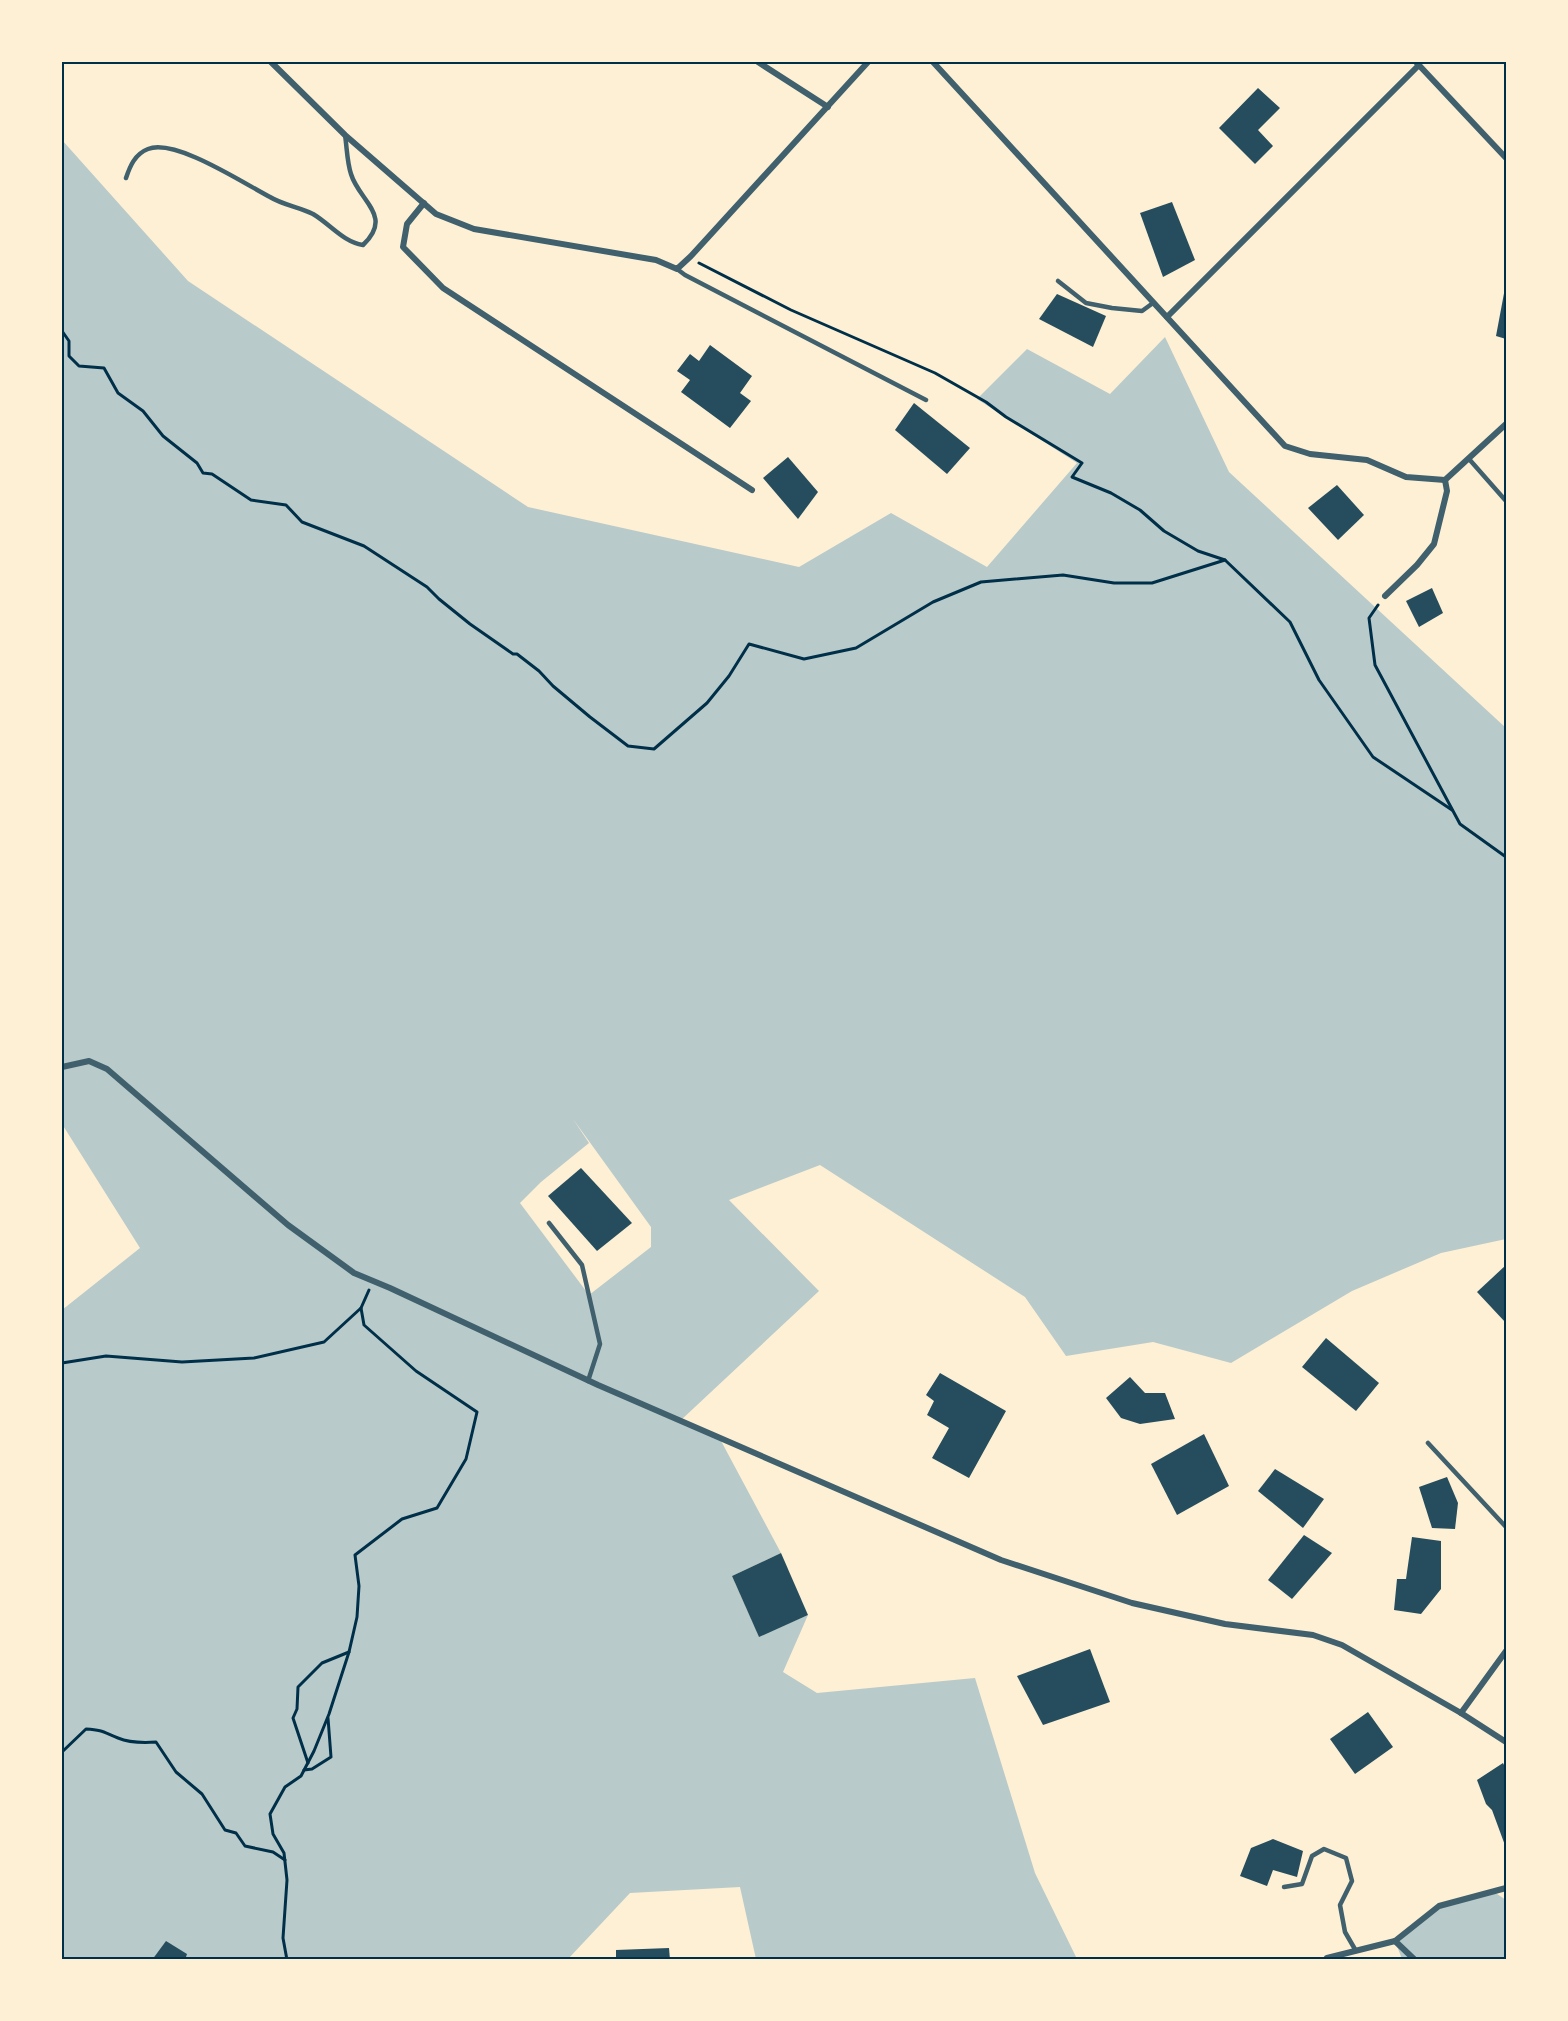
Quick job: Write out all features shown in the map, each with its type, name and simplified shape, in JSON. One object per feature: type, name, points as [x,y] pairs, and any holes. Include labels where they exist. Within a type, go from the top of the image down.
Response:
[{"type":"street","points":[[271,62],[345,135],[436,214],[474,229],[656,260],[677,269],[868,62]]},
{"type":"street","points":[[758,62],[828,107]]},
{"type":"street","points":[[933,62],[1285,446],[1310,454],[1367,460],[1406,477],[1445,480],[1506,424]]},
{"type":"street","points":[[1167,317],[1417,63],[1506,158]]},
{"type":"street","points":[[424,203],[407,224],[404,247],[443,288],[752,490]]},
{"type":"street","points":[[1385,596],[1417,565],[1434,544],[1447,491],[1445,480]]},
{"type":"street","points":[[62,1067],[89,1061],[107,1069],[288,1225],[354,1273],[588,1381],[1001,1560],[1132,1603],[1225,1624],[1313,1635],[1342,1645],[1461,1713],[1506,1742]]},
{"type":"street","points":[[1461,1713],[1506,1651]]},
{"type":"street","points":[[1324,1959],[1395,1941],[1438,1906],[1506,1888]]},
{"type":"street","points":[[1395,1941],[1415,1959]]},
{"type":"lane","points":[[126,178],[132,162],[146,149],[160,147],[184,151],[278,202],[312,213],[353,244],[363,245],[373,236],[376,227],[374,211],[351,175],[345,135]]},
{"type":"lane","points":[[677,269],[926,400]]},
{"type":"lane","points":[[1058,281],[1086,303],[1142,311],[1154,303]]},
{"type":"lane","points":[[1468,459],[1506,501]]},
{"type":"lane","points":[[549,1223],[582,1265],[600,1344],[588,1381]]},
{"type":"lane","points":[[1428,1443],[1506,1527]]},
{"type":"lane","points":[[1284,1887],[1302,1884],[1312,1856],[1324,1849],[1347,1858],[1352,1881],[1340,1905],[1345,1932],[1356,1950]]},
{"type":"path","points":[[691,256],[698,263],[781,306],[935,373],[986,402],[1005,417],[1082,463],[1072,477],[1110,493],[1140,510],[1164,531],[1198,551],[1225,560],[1290,622],[1320,680],[1373,756],[1452,810]]},
{"type":"path","points":[[62,331],[69,341],[69,357],[79,366],[104,368],[118,393],[143,411],[163,436],[197,463],[203,472],[212,474],[251,500],[286,505],[302,522],[364,546],[428,587],[470,624],[539,671],[582,711],[628,746],[654,749],[707,703],[729,676],[749,644],[804,659],[856,648],[933,602],[981,582],[1063,575],[1114,583],[1152,583],[1225,560]]},
{"type":"path","points":[[1385,596],[1369,618],[1375,665],[1460,824],[1506,857]]},
{"type":"path","points":[[62,1363],[106,1356],[182,1362],[254,1358],[324,1342],[361,1308],[373,1280]]},
{"type":"path","points":[[287,1959],[283,1938],[285,1861],[284,1853],[273,1834],[270,1814],[285,1788],[301,1776],[329,1714],[349,1652],[357,1617],[359,1586],[355,1555],[402,1519],[437,1508],[466,1459],[477,1412],[416,1371],[364,1324],[361,1308]]},
{"type":"path","points":[[308,1763],[293,1718],[297,1709],[298,1687],[322,1663],[349,1652]]},
{"type":"path","points":[[304,1770],[312,1769],[331,1757],[329,1714]]},
{"type":"path","points":[[62,1752],[86,1729],[104,1730],[117,1738],[138,1743],[156,1742],[176,1772],[202,1794],[225,1830],[236,1833],[245,1846],[273,1852],[285,1861]]},
{"type":"shaded area","points":[[62,140],[188,281],[528,507],[799,567],[891,513],[987,567],[1077,463],[977,399],[1027,349],[1110,394],[1165,337],[1229,472],[1506,728],[1506,1239],[1441,1253],[1352,1291],[1231,1363],[1153,1342],[1066,1356],[1025,1297],[820,1165],[729,1200],[819,1291],[680,1421],[720,1439],[781,1553],[732,1576],[759,1636],[808,1615],[783,1672],[817,1693],[975,1678],[1035,1873],[1077,1959],[756,1959],[740,1887],[630,1893],[568,1959],[62,1959],[62,1310],[140,1248],[62,1124]],"holes":[[[573,1119],[651,1227],[651,1247],[589,1295],[520,1203],[541,1182],[589,1143]]]},
{"type":"shaded area","points":[[1494,1892],[1506,1900],[1506,1959],[1402,1959],[1395,1941],[1439,1906]]},
{"type":"building","points":[[1258,88],[1280,108],[1258,130],[1273,146],[1255,164],[1219,128]]},
{"type":"building","points":[[1172,202],[1195,260],[1163,277],[1140,213]]},
{"type":"building","points":[[1506,288],[1506,339],[1496,336]]},
{"type":"building","points":[[1057,294],[1106,316],[1093,347],[1039,319]]},
{"type":"building","points":[[710,345],[752,376],[740,393],[751,401],[730,428],[681,392],[690,380],[677,371],[690,354],[699,361]]},
{"type":"building","points":[[914,403],[970,448],[947,474],[895,430]]},
{"type":"building","points":[[788,457],[818,492],[798,519],[763,478]]},
{"type":"building","points":[[1337,485],[1364,515],[1338,540],[1308,508]]},
{"type":"building","points":[[1432,588],[1443,613],[1419,627],[1406,601]]},
{"type":"building","points":[[581,1168],[632,1223],[597,1251],[548,1196]]},
{"type":"building","points":[[1506,1265],[1506,1323],[1477,1292]]},
{"type":"building","points":[[1326,1338],[1379,1383],[1356,1411],[1302,1367]]},
{"type":"building","points":[[940,1373],[1006,1411],[969,1478],[932,1458],[949,1428],[927,1415],[934,1401],[926,1395]]},
{"type":"building","points":[[1130,1377],[1145,1393],[1165,1393],[1175,1419],[1140,1424],[1121,1418],[1106,1398]]},
{"type":"building","points":[[1204,1434],[1229,1486],[1177,1515],[1151,1464]]},
{"type":"building","points":[[1275,1469],[1324,1499],[1303,1528],[1258,1491]]},
{"type":"building","points":[[1447,1477],[1458,1503],[1455,1529],[1432,1528],[1419,1487]]},
{"type":"building","points":[[1304,1535],[1332,1553],[1292,1599],[1268,1580]]},
{"type":"building","points":[[1412,1537],[1441,1541],[1441,1589],[1421,1614],[1394,1610],[1397,1579],[1406,1579]]},
{"type":"building","points":[[781,1553],[808,1615],[759,1637],[732,1576]]},
{"type":"building","points":[[1090,1649],[1110,1702],[1043,1725],[1017,1676]]},
{"type":"building","points":[[1368,1712],[1393,1747],[1355,1774],[1330,1739]]},
{"type":"building","points":[[1503,1763],[1506,1769],[1506,1848],[1492,1810],[1486,1804],[1477,1780]]},
{"type":"building","points":[[1273,1839],[1303,1851],[1297,1877],[1273,1870],[1267,1886],[1240,1876],[1251,1848]]},
{"type":"building","points":[[166,1941],[187,1954],[185,1960],[152,1960]]},
{"type":"building","points":[[669,1948],[670,1960],[616,1960],[616,1950]]}]
